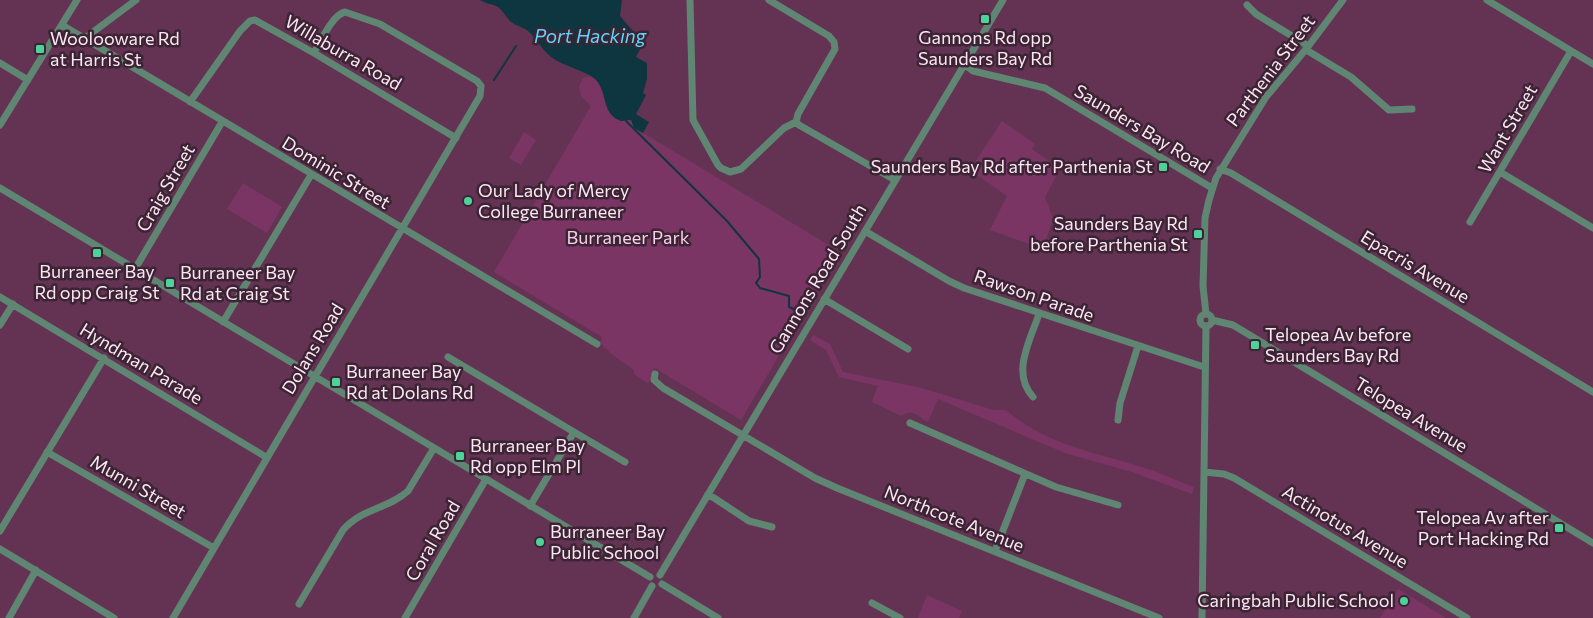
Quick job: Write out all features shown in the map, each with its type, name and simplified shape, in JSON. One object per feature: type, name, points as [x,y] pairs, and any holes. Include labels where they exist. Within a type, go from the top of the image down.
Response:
[{"type":"street","points":[[0,125],[77,0]]},
{"type":"street","points":[[85,38],[136,0]]},
{"type":"street","points":[[690,0],[693,120],[718,165],[730,172],[741,170],[784,128],[796,122],[798,114],[835,49],[834,42],[829,36],[769,0]]},
{"type":"street","name":"Gannons Road South","points":[[660,574],[1003,0]]},
{"type":"street","name":"Parthenia Street","points":[[1212,188],[1220,169],[1266,97],[1307,48],[1343,0]]},
{"type":"street","points":[[1487,0],[1593,64]]},
{"type":"street","points":[[1247,5],[1256,14],[1305,44],[1308,51],[1351,77],[1389,110],[1412,109]]},
{"type":"street","name":"Dolans Road","points":[[176,617],[266,458],[480,96],[481,86],[477,81],[380,24],[345,12],[340,13],[334,19],[314,53]]},
{"type":"street","name":"Willaburra Road","points":[[190,102],[240,31],[250,21],[255,20],[456,138]]},
{"type":"street","name":"Dominic Street","points":[[62,25],[597,344]]},
{"type":"street","name":"Want Street","points":[[1470,222],[1571,51]]},
{"type":"street","points":[[0,63],[28,80]]},
{"type":"street","name":"Saunders Bay Road","points":[[964,64],[973,70],[1045,88],[1212,188],[1206,209],[1204,239],[1203,286],[1209,317],[1202,316],[1200,321],[1202,325],[1206,326],[1204,367]]},
{"type":"street","name":"Craig Street","points":[[135,269],[222,122]]},
{"type":"street","points":[[796,122],[895,180]]},
{"type":"street","name":"Epacris Avenue","points":[[1220,169],[1593,392]]},
{"type":"street","points":[[1500,172],[1593,228]]},
{"type":"street","points":[[223,322],[311,175]]},
{"type":"street","points":[[0,188],[650,577]]},
{"type":"street","name":"Rawson Parade","points":[[865,231],[956,284],[1039,314],[1204,367]]},
{"type":"street","name":"Hyndman Parade","points":[[0,297],[104,358],[266,458]]},
{"type":"street","points":[[824,299],[908,349]]},
{"type":"street","points":[[0,325],[13,304]]},
{"type":"street","points":[[1033,397],[1023,383],[1022,372],[1023,362],[1039,314]]},
{"type":"street","name":"Telopea Avenue","points":[[1209,317],[1233,325],[1593,543]]},
{"type":"street","points":[[1118,420],[1120,403],[1138,346]]},
{"type":"street","points":[[448,357],[625,462]]},
{"type":"street","points":[[0,531],[104,358]]},
{"type":"street","points":[[1202,618],[1204,367]]},
{"type":"street","points":[[653,379],[663,388],[744,436]]},
{"type":"street","points":[[910,423],[1056,487],[1118,505]]},
{"type":"street","points":[[530,506],[574,432]]},
{"type":"street","name":"Northcote Avenue","points":[[744,436],[815,478],[837,488],[1159,618]]},
{"type":"street","points":[[299,604],[342,530],[360,515],[402,496],[408,491],[434,448]]},
{"type":"street","name":"Munni Street","points":[[47,452],[214,548]]},
{"type":"street","name":"Actinotus Avenue","points":[[1204,472],[1224,474],[1234,478],[1467,618]]},
{"type":"street","points":[[995,551],[1025,474]]},
{"type":"street","name":"Coral Road","points":[[405,618],[486,479]]},
{"type":"street","points":[[708,494],[749,521],[772,528]]},
{"type":"street","points":[[0,549],[114,618]]},
{"type":"street","points":[[9,618],[36,570]]},
{"type":"street","points":[[650,577],[656,573],[660,574],[664,580],[662,584]]},
{"type":"street","points":[[634,618],[652,586],[650,577]]},
{"type":"street","points":[[652,586],[656,587],[662,584]]},
{"type":"street","points":[[662,584],[718,618]]},
{"type":"street","points":[[872,603],[900,618]]},
{"type":"green space","name":"Burraneer Park","points":[[591,76],[598,82],[615,118],[623,121],[631,119],[635,128],[840,252],[741,420],[653,367],[655,372],[647,383],[634,374],[634,370],[600,343],[602,337],[494,272],[591,106],[581,96],[579,87],[583,78]]},
{"type":"green space","points":[[1002,121],[1035,144],[1032,149],[1060,169],[1045,197],[1053,218],[1043,249],[990,230],[1007,196],[970,170]]},
{"type":"green space","points":[[524,132],[536,140],[521,165],[509,158]]},
{"type":"green space","points":[[243,183],[282,207],[267,233],[227,209]]},
{"type":"green space","points":[[813,335],[830,344],[843,372],[922,388],[993,410],[1006,410],[1023,423],[1058,441],[1154,471],[1194,487],[1192,494],[1132,472],[1065,453],[938,399],[928,422],[912,413],[901,416],[872,402],[878,386],[839,377],[826,350],[810,340]]},
{"type":"green space","name":"Caringbah Public School","points":[[1398,589],[1446,618],[1380,618]]},
{"type":"green space","points":[[927,595],[962,611],[959,618],[918,618]]},
{"type":"water","name":"Port Hacking","points":[[480,0],[622,0],[620,16],[640,39],[642,35],[642,46],[636,57],[647,63],[647,79],[643,93],[646,95],[636,114],[649,122],[643,133],[634,128],[631,120],[621,121],[610,113],[600,85],[593,77],[554,59],[528,31],[511,22],[498,7]]},
{"type":"waterway","points":[[494,80],[516,46]]},
{"type":"waterway","points":[[626,121],[727,221],[759,259],[760,277],[756,283],[760,288],[789,296],[789,307],[806,314]]},
{"type":"place","name":"Gannons Rd opp Saunders Bay Rd","points":[[985,19]]},
{"type":"place","name":"Woolooware Rd at Harris St","points":[[40,49]]},
{"type":"place","name":"Saunders Bay Rd after Parthenia St","points":[[1163,167]]},
{"type":"place","name":"Our Lady of Mercy College Burraneer","points":[[468,201]]},
{"type":"place","name":"Saunders Bay Rd before Parthenia St","points":[[1198,234]]},
{"type":"place","name":"Burraneer Bay Rd opp Craig St","points":[[97,253]]},
{"type":"place","name":"Burraneer Bay Rd at Craig St","points":[[170,283]]},
{"type":"place","name":"Telopea Av before Saunders Bay Rd","points":[[1255,345]]},
{"type":"place","name":"Burraneer Bay Rd at Dolans Rd","points":[[336,382]]},
{"type":"place","name":"Burraneer Bay Rd opp Elm Pl","points":[[460,456]]},
{"type":"place","name":"Telopea Av after Port Hacking Rd","points":[[1559,528]]},
{"type":"place","name":"Burraneer Bay Public School","points":[[540,542]]},
{"type":"place","name":"Caringbah Public School","points":[[1404,601]]}]
